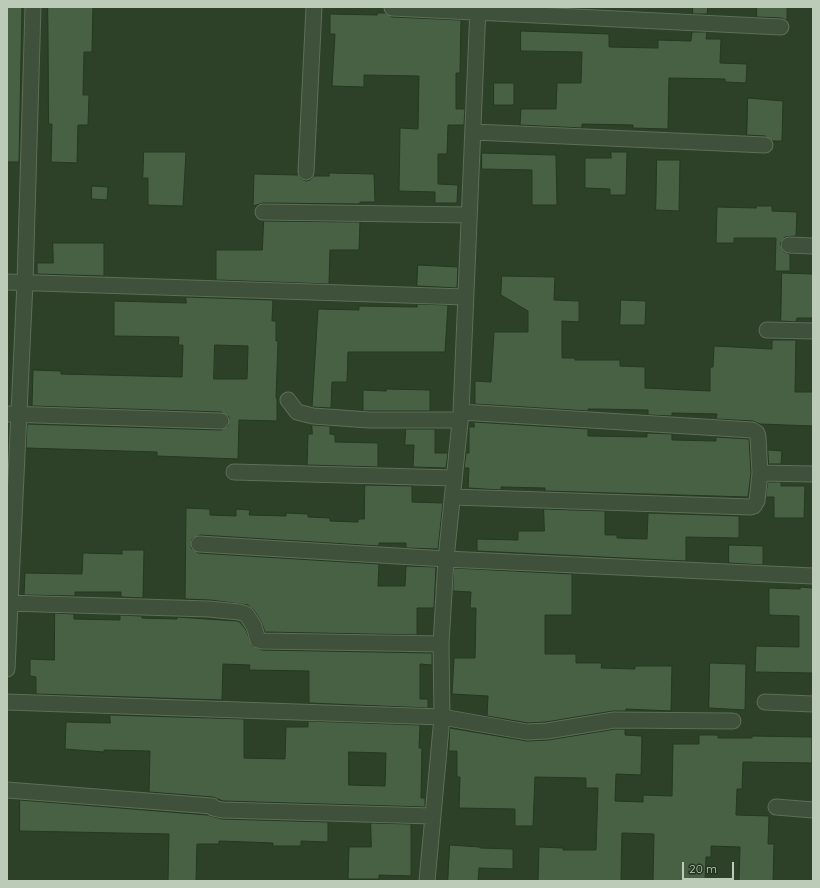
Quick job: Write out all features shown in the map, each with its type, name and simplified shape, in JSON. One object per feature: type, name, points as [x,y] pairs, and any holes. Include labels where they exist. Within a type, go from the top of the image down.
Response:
[{"type":"street","points":[[7,669],[12,414],[25,283],[33,7]]},
{"type":"street","points":[[306,172],[314,7]]},
{"type":"street","points":[[392,8],[478,9],[781,27]]},
{"type":"street","points":[[426,881],[442,717],[440,644],[446,559],[460,416],[474,132],[478,9]]},
{"type":"street","points":[[474,132],[765,146]]},
{"type":"street","points":[[263,212],[469,215]]},
{"type":"street","points":[[789,246],[813,246]]},
{"type":"street","points":[[7,282],[465,297]]},
{"type":"street","points":[[767,330],[813,331]]},
{"type":"street","points":[[288,400],[297,412],[320,417],[409,420],[460,416],[752,430],[757,433],[758,437],[760,474],[757,502],[751,507],[453,497]]},
{"type":"street","points":[[12,414],[221,421]]},
{"type":"street","points":[[234,472],[454,478]]},
{"type":"street","points":[[760,474],[813,474]]},
{"type":"street","points":[[199,544],[446,559],[813,576]]},
{"type":"street","points":[[8,603],[209,609],[239,612],[250,618],[256,637],[262,641],[440,644]]},
{"type":"street","points":[[7,702],[442,717],[527,732],[546,731],[614,720],[733,721]]},
{"type":"street","points":[[765,702],[813,704]]},
{"type":"street","points":[[7,790],[212,806],[213,808],[222,810],[433,816]]},
{"type":"street","points":[[776,807],[813,810]]},
{"type":"building","points":[[7,7],[22,7],[19,162],[7,162]]},
{"type":"building","points":[[48,7],[93,7],[92,52],[84,52],[83,95],[89,95],[88,125],[78,125],[77,163],[51,162],[52,124],[49,124]]},
{"type":"building","points":[[693,7],[708,7],[707,14],[693,14]]},
{"type":"building","points":[[757,7],[787,7],[787,20],[781,18],[757,17]]},
{"type":"building","points":[[377,13],[385,13],[392,17],[461,20],[460,73],[456,73],[456,109],[465,109],[464,125],[448,125],[447,154],[438,154],[438,184],[458,185],[457,203],[435,203],[435,192],[399,191],[400,128],[418,129],[419,76],[364,75],[364,87],[332,86],[335,34],[330,34],[330,14],[377,15]]},
{"type":"building","points":[[521,31],[609,34],[609,47],[658,48],[658,40],[691,41],[692,32],[707,32],[706,39],[721,39],[720,63],[747,64],[746,83],[725,82],[725,79],[669,78],[668,129],[633,128],[633,125],[582,124],[582,128],[520,125],[521,109],[556,109],[557,83],[581,83],[582,52],[521,51]]},
{"type":"building","points":[[494,83],[514,83],[514,105],[494,105]]},
{"type":"building","points":[[748,98],[783,101],[782,141],[773,141],[765,136],[747,135]]},
{"type":"building","points":[[144,152],[186,152],[183,206],[148,205],[148,178],[143,178]]},
{"type":"building","points":[[611,152],[627,152],[626,195],[610,195],[610,189],[585,188],[585,158],[611,158]]},
{"type":"building","points":[[482,153],[556,155],[557,205],[532,205],[532,170],[482,169]]},
{"type":"building","points":[[657,160],[680,160],[679,211],[656,210]]},
{"type":"building","points":[[329,173],[374,174],[375,202],[360,202],[360,204],[263,203],[253,206],[254,174],[298,175],[301,179],[306,181],[310,180],[314,176],[329,176]]},
{"type":"building","points":[[92,186],[108,187],[107,200],[92,199]]},
{"type":"building","points":[[756,206],[772,206],[772,211],[797,212],[796,236],[785,237],[780,244],[784,252],[790,254],[790,271],[775,271],[776,238],[734,238],[734,243],[716,243],[717,207],[756,208]]},
{"type":"building","points":[[264,221],[360,222],[359,250],[330,250],[329,284],[216,280],[216,250],[262,250]]},
{"type":"building","points":[[53,243],[104,243],[104,276],[37,274],[37,263],[53,263]]},
{"type":"building","points":[[418,265],[458,267],[457,288],[417,286]]},
{"type":"building","points":[[782,273],[813,274],[813,318],[797,318],[796,322],[781,321]]},
{"type":"building","points":[[502,276],[555,277],[554,300],[579,301],[579,322],[562,321],[562,358],[575,358],[575,360],[620,360],[620,366],[645,367],[645,388],[710,391],[710,367],[713,367],[714,346],[772,349],[772,340],[796,340],[795,392],[813,392],[813,426],[760,424],[753,421],[716,419],[717,414],[672,413],[672,416],[648,415],[648,410],[588,409],[588,411],[475,404],[475,381],[491,382],[494,332],[528,332],[528,311],[501,295]]},
{"type":"building","points":[[186,297],[273,300],[272,321],[276,321],[276,341],[278,341],[276,398],[277,421],[239,420],[238,459],[157,456],[157,452],[26,448],[27,424],[221,430],[228,426],[229,417],[221,412],[32,406],[33,370],[61,371],[61,374],[182,377],[183,345],[178,345],[179,337],[114,336],[114,301],[186,303]],"holes":[[[215,345],[248,346],[247,379],[214,379]]]},
{"type":"building","points":[[621,300],[646,301],[645,325],[620,325]]},
{"type":"building","points":[[417,304],[448,305],[445,352],[348,352],[347,382],[332,382],[331,408],[312,407],[318,309],[359,310],[359,306],[417,307]]},
{"type":"building","points":[[386,389],[430,390],[430,411],[363,411],[363,390],[386,391]]},
{"type":"building","points":[[474,422],[588,429],[588,436],[647,437],[647,433],[672,434],[672,440],[716,441],[716,437],[749,439],[751,473],[748,497],[545,491],[545,488],[501,487],[501,490],[468,488],[469,468],[464,468],[466,453],[469,453],[469,427],[474,427]]},
{"type":"building","points":[[312,425],[330,426],[330,434],[335,435],[335,442],[378,443],[378,467],[307,465],[308,434],[312,434]]},
{"type":"building","points":[[406,429],[435,429],[435,453],[448,453],[446,468],[413,467],[414,445],[405,445]]},
{"type":"building","points":[[768,450],[782,451],[781,464],[769,464]]},
{"type":"building","points":[[768,482],[781,482],[781,486],[805,486],[804,518],[774,518],[774,497],[766,497]]},
{"type":"building","points":[[365,485],[412,486],[412,502],[443,503],[438,549],[406,548],[406,543],[379,543],[379,546],[200,535],[192,539],[191,548],[198,553],[379,564],[378,586],[405,586],[406,566],[436,567],[434,608],[417,608],[417,635],[265,632],[261,621],[253,609],[248,605],[210,600],[185,599],[186,508],[210,509],[210,515],[236,516],[236,509],[250,510],[249,515],[286,516],[286,513],[308,514],[308,517],[330,518],[330,521],[358,522],[358,519],[364,519]]},
{"type":"building","points":[[544,509],[605,511],[605,535],[617,535],[617,538],[647,539],[648,513],[739,516],[739,538],[686,537],[686,561],[477,551],[477,539],[518,540],[518,531],[544,531]]},
{"type":"building","points":[[729,545],[763,546],[763,565],[729,563]]},
{"type":"building","points":[[122,550],[144,550],[143,598],[121,597],[121,592],[75,592],[75,596],[24,595],[25,573],[82,574],[83,553],[122,554]]},
{"type":"building","points":[[454,568],[572,574],[572,615],[545,615],[545,654],[576,654],[576,663],[602,663],[601,668],[635,669],[635,666],[672,666],[671,711],[626,709],[626,711],[613,711],[546,722],[528,723],[487,716],[488,696],[452,694],[454,658],[475,658],[476,608],[470,608],[471,592],[453,591]]},
{"type":"building","points":[[800,587],[813,588],[813,673],[755,672],[756,646],[799,647],[799,616],[769,615],[769,588],[800,589]]},
{"type":"building","points":[[55,613],[74,614],[74,619],[120,620],[120,615],[142,616],[142,618],[177,619],[177,617],[237,621],[240,622],[246,630],[252,646],[262,650],[432,653],[432,665],[420,664],[420,699],[428,699],[428,708],[309,703],[309,671],[249,670],[250,665],[223,664],[222,700],[36,694],[36,677],[30,676],[30,659],[54,660]]},
{"type":"building","points":[[710,663],[746,664],[745,710],[709,708]]},
{"type":"building","points":[[110,715],[244,719],[244,758],[285,759],[286,727],[308,727],[308,721],[420,725],[419,748],[422,748],[421,798],[425,798],[425,807],[223,801],[213,797],[149,792],[150,751],[104,750],[104,752],[65,749],[66,722],[110,723]],"holes":[[[349,752],[386,753],[385,786],[349,785]]]},
{"type":"building","points":[[450,728],[527,741],[548,740],[615,729],[625,729],[625,735],[642,736],[641,775],[616,774],[615,801],[643,802],[643,795],[672,796],[673,744],[699,744],[699,735],[718,735],[718,738],[752,738],[752,736],[812,737],[812,763],[743,762],[742,789],[737,789],[736,815],[769,816],[768,844],[774,844],[773,881],[739,881],[740,847],[711,846],[711,857],[706,857],[705,881],[653,881],[654,834],[622,833],[621,881],[538,881],[539,847],[563,848],[563,850],[596,850],[598,788],[586,788],[586,778],[535,777],[533,826],[515,826],[515,809],[459,808],[460,777],[457,777],[457,751],[449,751]]},
{"type":"building","points":[[20,800],[207,815],[222,819],[328,822],[328,842],[301,841],[301,846],[273,846],[273,843],[219,841],[219,844],[197,844],[196,881],[168,881],[169,834],[20,831]]},
{"type":"building","points":[[371,823],[411,824],[411,876],[379,875],[379,879],[348,879],[349,847],[371,847]]},
{"type":"building","points":[[450,845],[513,849],[513,869],[479,868],[478,881],[448,881]]}]
